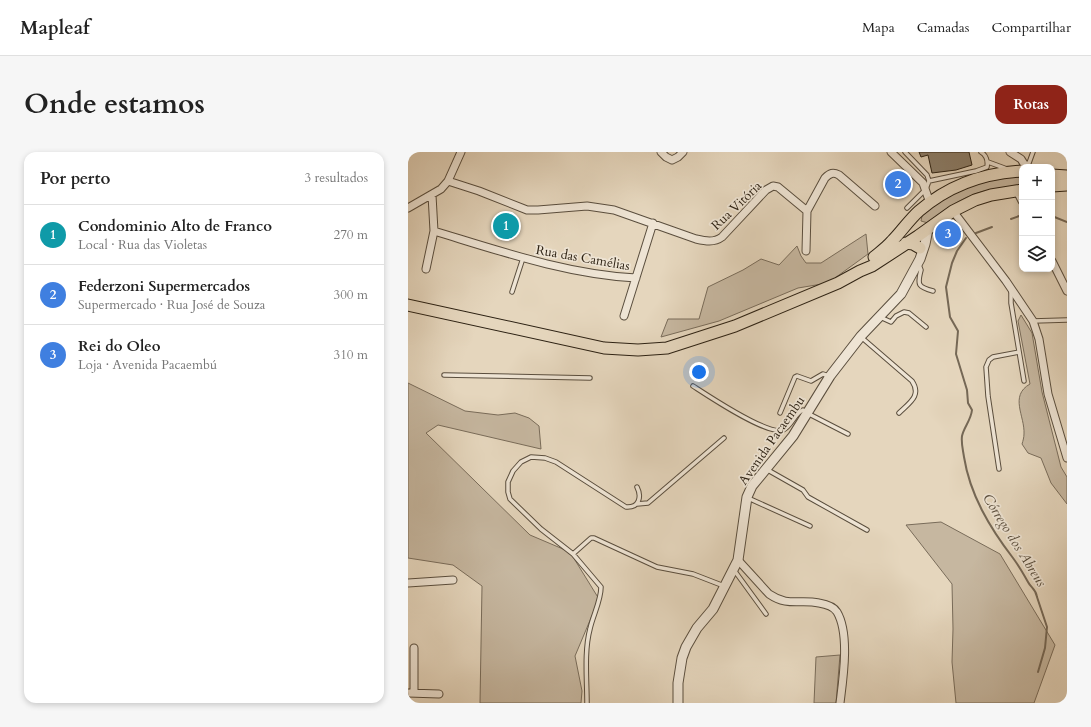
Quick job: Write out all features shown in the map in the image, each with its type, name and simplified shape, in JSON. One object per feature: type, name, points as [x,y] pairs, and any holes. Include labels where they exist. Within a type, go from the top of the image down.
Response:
[{"type":"main road","points":[[860,271],[930,203],[947,191],[976,178],[1019,169]]},
{"type":"main road","points":[[1055,175],[1067,176]]},
{"type":"main road","points":[[1055,186],[1067,185]]},
{"type":"main road","points":[[408,305],[604,348],[638,350],[667,348],[735,326],[791,304],[838,283],[872,266],[953,211],[975,200],[991,195],[1019,190]]},
{"type":"main road","points":[[918,216],[922,225],[928,229]]},
{"type":"main road","points":[[918,216],[918,236]]},
{"type":"main road","points":[[906,244],[913,244],[919,257]]},
{"type":"street","points":[[408,208],[441,189],[448,181],[461,152]]},
{"type":"street","points":[[661,152],[672,160],[683,152]]},
{"type":"street","points":[[891,152],[923,183],[930,203]]},
{"type":"street","points":[[1010,152],[1021,159],[1022,164]]},
{"type":"street","points":[[806,251],[807,211],[825,178],[829,174],[839,174],[875,206]]},
{"type":"street","points":[[448,181],[479,191],[527,210],[587,206],[600,207],[653,223],[624,316]]},
{"type":"street","name":"Rua Vitória","points":[[653,223],[696,239],[715,241],[722,237],[764,193],[773,186],[778,187],[807,211]]},
{"type":"street","points":[[426,269],[434,231],[432,195]]},
{"type":"street","points":[[953,211],[1011,288],[1033,321],[1039,339],[1048,394],[1067,458]]},
{"type":"street","name":"Avenida Pacaembu","points":[[678,703],[678,683],[682,658],[686,647],[697,628],[713,609],[734,570],[738,560],[747,497],[752,486],[765,468],[793,436],[830,376],[861,336],[901,294],[925,244],[928,229]]},
{"type":"street","name":"Rua das Camélias","points":[[434,231],[523,258],[566,269],[609,277],[636,278]]},
{"type":"street","points":[[918,236],[919,257]]},
{"type":"street","points":[[1055,267],[1067,291]]},
{"type":"street","points":[[738,560],[769,594],[780,601],[818,603],[830,606],[837,612],[842,628],[845,653],[840,703]]},
{"type":"street","points":[[408,583],[453,580]]},
{"type":"street","points":[[414,648],[411,693],[439,694]]},
{"type":"lane","points":[[905,152],[927,175],[929,181],[926,189],[907,208]]},
{"type":"lane","points":[[929,181],[976,171],[987,167],[988,162],[984,154],[981,152]]},
{"type":"lane","points":[[1028,164],[1033,152]]},
{"type":"lane","points":[[988,162],[1019,167]]},
{"type":"lane","points":[[919,257],[921,270],[918,281],[919,285],[924,289],[933,291]]},
{"type":"lane","points":[[512,292],[523,258]]},
{"type":"lane","points":[[1011,288],[1011,303],[1024,380]]},
{"type":"lane","points":[[880,316],[891,322],[896,316],[904,312],[926,326]]},
{"type":"lane","points":[[1033,321],[1067,320]]},
{"type":"lane","points":[[861,336],[912,381],[916,387],[914,397],[899,413]]},
{"type":"lane","points":[[999,469],[988,396],[986,367],[989,360],[993,357],[1019,352]]},
{"type":"lane","points":[[780,413],[795,377],[797,376],[811,381],[824,374],[830,376]]},
{"type":"lane","points":[[444,375],[590,378]]},
{"type":"lane","points":[[693,386],[737,413],[774,430],[783,430],[789,426],[802,410],[848,434]]},
{"type":"lane","points":[[587,703],[587,654],[590,629],[602,588],[573,554],[541,529],[510,499],[508,482],[513,471],[521,462],[531,458],[545,458],[556,462],[626,507],[631,508],[637,504],[648,503],[724,438]]},
{"type":"lane","points":[[765,468],[803,490],[808,497],[867,530]]},
{"type":"lane","points":[[637,486],[640,492],[640,497],[637,504]]},
{"type":"lane","points":[[747,497],[810,526]]},
{"type":"lane","points":[[573,554],[591,538],[594,538],[657,566],[693,574],[725,586]]},
{"type":"lane","points":[[734,570],[766,614]]},
{"type":"shaded area","points":[[1019,176],[1019,186],[997,188],[975,194],[950,206],[928,223],[921,221],[922,216],[930,208],[947,196],[993,178]]},
{"type":"shaded area","points":[[866,234],[868,254],[828,283],[798,288],[719,321],[661,337],[668,319],[699,319],[708,287],[743,270],[761,259],[779,265],[797,246],[806,263],[821,263]]},
{"type":"shaded area","points":[[1021,315],[1032,333],[1042,392],[1061,467],[1067,477],[1067,504],[1051,483],[1041,458],[1028,453],[1022,444],[1024,427],[1019,400],[1020,394],[1030,384],[1018,321]]},
{"type":"shaded area","points":[[408,383],[465,411],[498,415],[515,413],[529,418],[539,426],[541,449],[438,425],[426,433],[530,535],[570,552],[599,599],[575,656],[582,691],[581,703],[480,703],[482,586],[453,565],[408,558]]},
{"type":"shaded area","points":[[941,522],[1000,554],[1055,645],[1034,703],[956,703],[952,662],[952,584],[906,525]]},
{"type":"shaded area","points":[[840,655],[836,703],[814,703],[816,657]]},
{"type":"building","points":[[919,152],[969,152],[972,165],[956,170],[932,173],[928,155],[921,157]]},
{"type":"building","points":[[503,213],[517,218],[510,239],[496,235]]},
{"type":"building","points":[[953,221],[961,231],[942,246],[934,236]]},
{"type":"waterway","name":"Córrego dos Abreus","points":[[1011,219],[1019,216]]},
{"type":"waterway","name":"Córrego dos Abreus","points":[[1055,217],[1067,222]]},
{"type":"waterway","name":"Córrego dos Abreus","points":[[976,233],[992,227]]},
{"type":"waterway","name":"Córrego dos Abreus","points":[[966,238],[957,251],[952,263],[946,287],[950,317],[958,331],[956,354],[967,390],[968,403],[972,410],[962,436],[963,449],[971,485],[982,510],[996,535],[1017,564],[1029,584],[1035,590],[1047,627],[1045,648],[1038,672]]},
{"type":"place","name":"Federzoni Supermercados","points":[[898,184]]},
{"type":"place","name":"Condominio Alto de Franco","points":[[506,226]]},
{"type":"place","name":"Rei do Oleo","points":[[948,234]]}]
